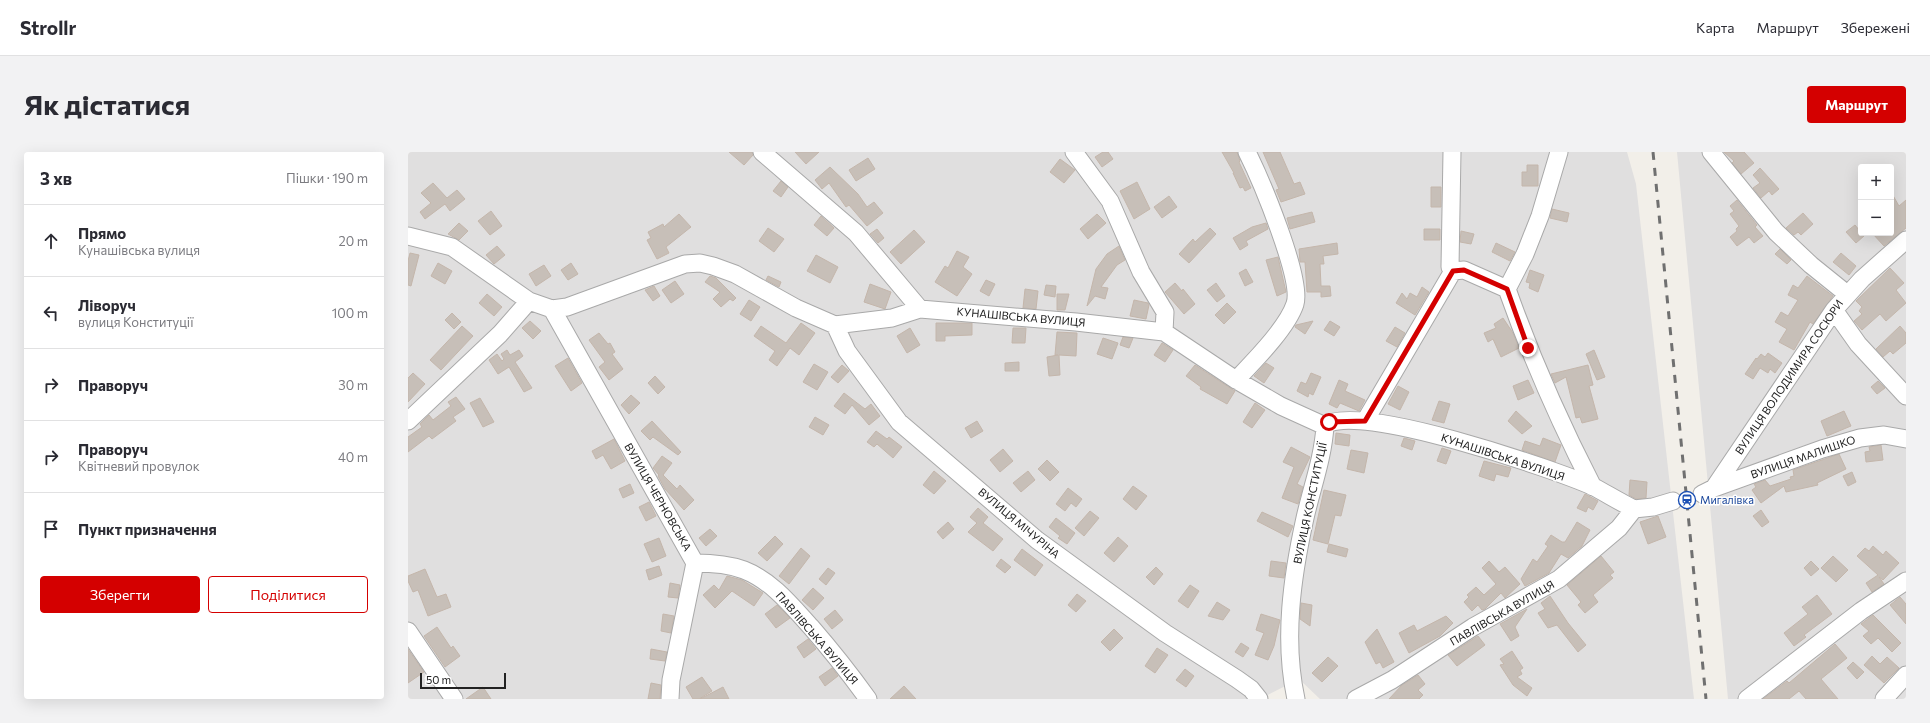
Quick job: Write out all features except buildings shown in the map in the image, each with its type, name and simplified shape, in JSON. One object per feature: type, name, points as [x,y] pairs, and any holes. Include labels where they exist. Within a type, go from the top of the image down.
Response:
[{"type":"street","points":[[762,152],[856,233],[920,309]]},
{"type":"street","points":[[1074,152],[1110,200],[1141,272],[1165,312],[1164,332]]},
{"type":"street","points":[[1236,380],[1267,346],[1290,316],[1296,297],[1295,278],[1281,236],[1247,152]]},
{"type":"street","points":[[1452,152],[1450,267],[1453,271]]},
{"type":"street","points":[[1507,289],[1525,254],[1540,216],[1559,152]]},
{"type":"street","points":[[1711,152],[1776,232],[1811,265],[1847,294]]},
{"type":"street","points":[[408,236],[452,247],[529,302],[552,309],[567,307],[685,264],[700,263],[735,274],[796,308],[835,325]]},
{"type":"street","name":"ВУЛИЦЯ ВОЛОДИМИРА СОСЮРИ","points":[[1708,491],[1834,310],[1847,294],[1906,240]]},
{"type":"street","points":[[1453,271],[1464,270],[1507,289],[1528,348],[1549,398],[1593,487]]},
{"type":"street","points":[[1365,421],[1453,271]]},
{"type":"street","points":[[408,421],[500,334],[529,302]]},
{"type":"street","name":"ВУЛИЦЯ ЧЕРНОВСЬКА","points":[[552,309],[696,563],[671,680],[670,699]]},
{"type":"street","name":"КУНАШІВСЬКА ВУЛИЦЯ","points":[[835,325],[892,318],[920,309],[1076,322],[1164,332],[1236,380],[1281,406],[1325,426],[1329,422],[1336,421],[1365,421],[1416,430],[1469,444],[1593,487],[1634,509]]},
{"type":"street","points":[[1834,310],[1858,344],[1906,396]]},
{"type":"street","name":"ВУЛИЦЯ МІЧУРІНА","points":[[835,325],[847,350],[871,387],[899,422],[1037,540],[1165,633],[1251,689],[1259,699]]},
{"type":"street","name":"ВУЛИЦЯ КОНСТИТУЦІЇ","points":[[1296,699],[1291,666],[1291,610],[1299,549],[1305,517],[1320,461],[1325,426]]},
{"type":"street","name":"ВУЛИЦЯ МАЛИШКО","points":[[1708,491],[1822,449],[1860,438],[1884,436],[1906,439]]},
{"type":"street","points":[[1634,509],[1654,507],[1673,501]]},
{"type":"street","name":"ПАВЛІВСЬКА ВУЛИЦЯ","points":[[1356,699],[1410,669],[1473,627],[1559,579],[1619,528],[1634,509]]},
{"type":"street","name":"ПАВЛІВСЬКА ВУЛИЦЯ","points":[[696,563],[721,563],[745,570],[764,580],[783,595],[842,663],[868,699]]},
{"type":"street","points":[[1747,699],[1861,611],[1906,581]]},
{"type":"street","points":[[408,631],[454,699]]},
{"type":"street","points":[[1884,699],[1906,675]]},
{"type":"shaded area","points":[[408,152],[1627,152],[1636,184],[1694,699],[1320,699],[1299,679],[1260,699],[677,699],[699,558],[553,303],[524,292],[408,231]]},
{"type":"shaded area","points":[[1677,152],[1906,152],[1906,699],[1728,699]]},
{"type":"shaded area","points":[[408,241],[440,250],[513,300],[549,317],[681,548],[689,572],[667,699],[408,699]]},
{"type":"railway","points":[[1653,152],[1706,699]]},
{"type":"place","name":"Мигалівка","points":[[1687,500]]},
{"type":"route","points":[[1329,422],[1365,421],[1453,271],[1457,269],[1464,270],[1507,289],[1528,348]]}]
